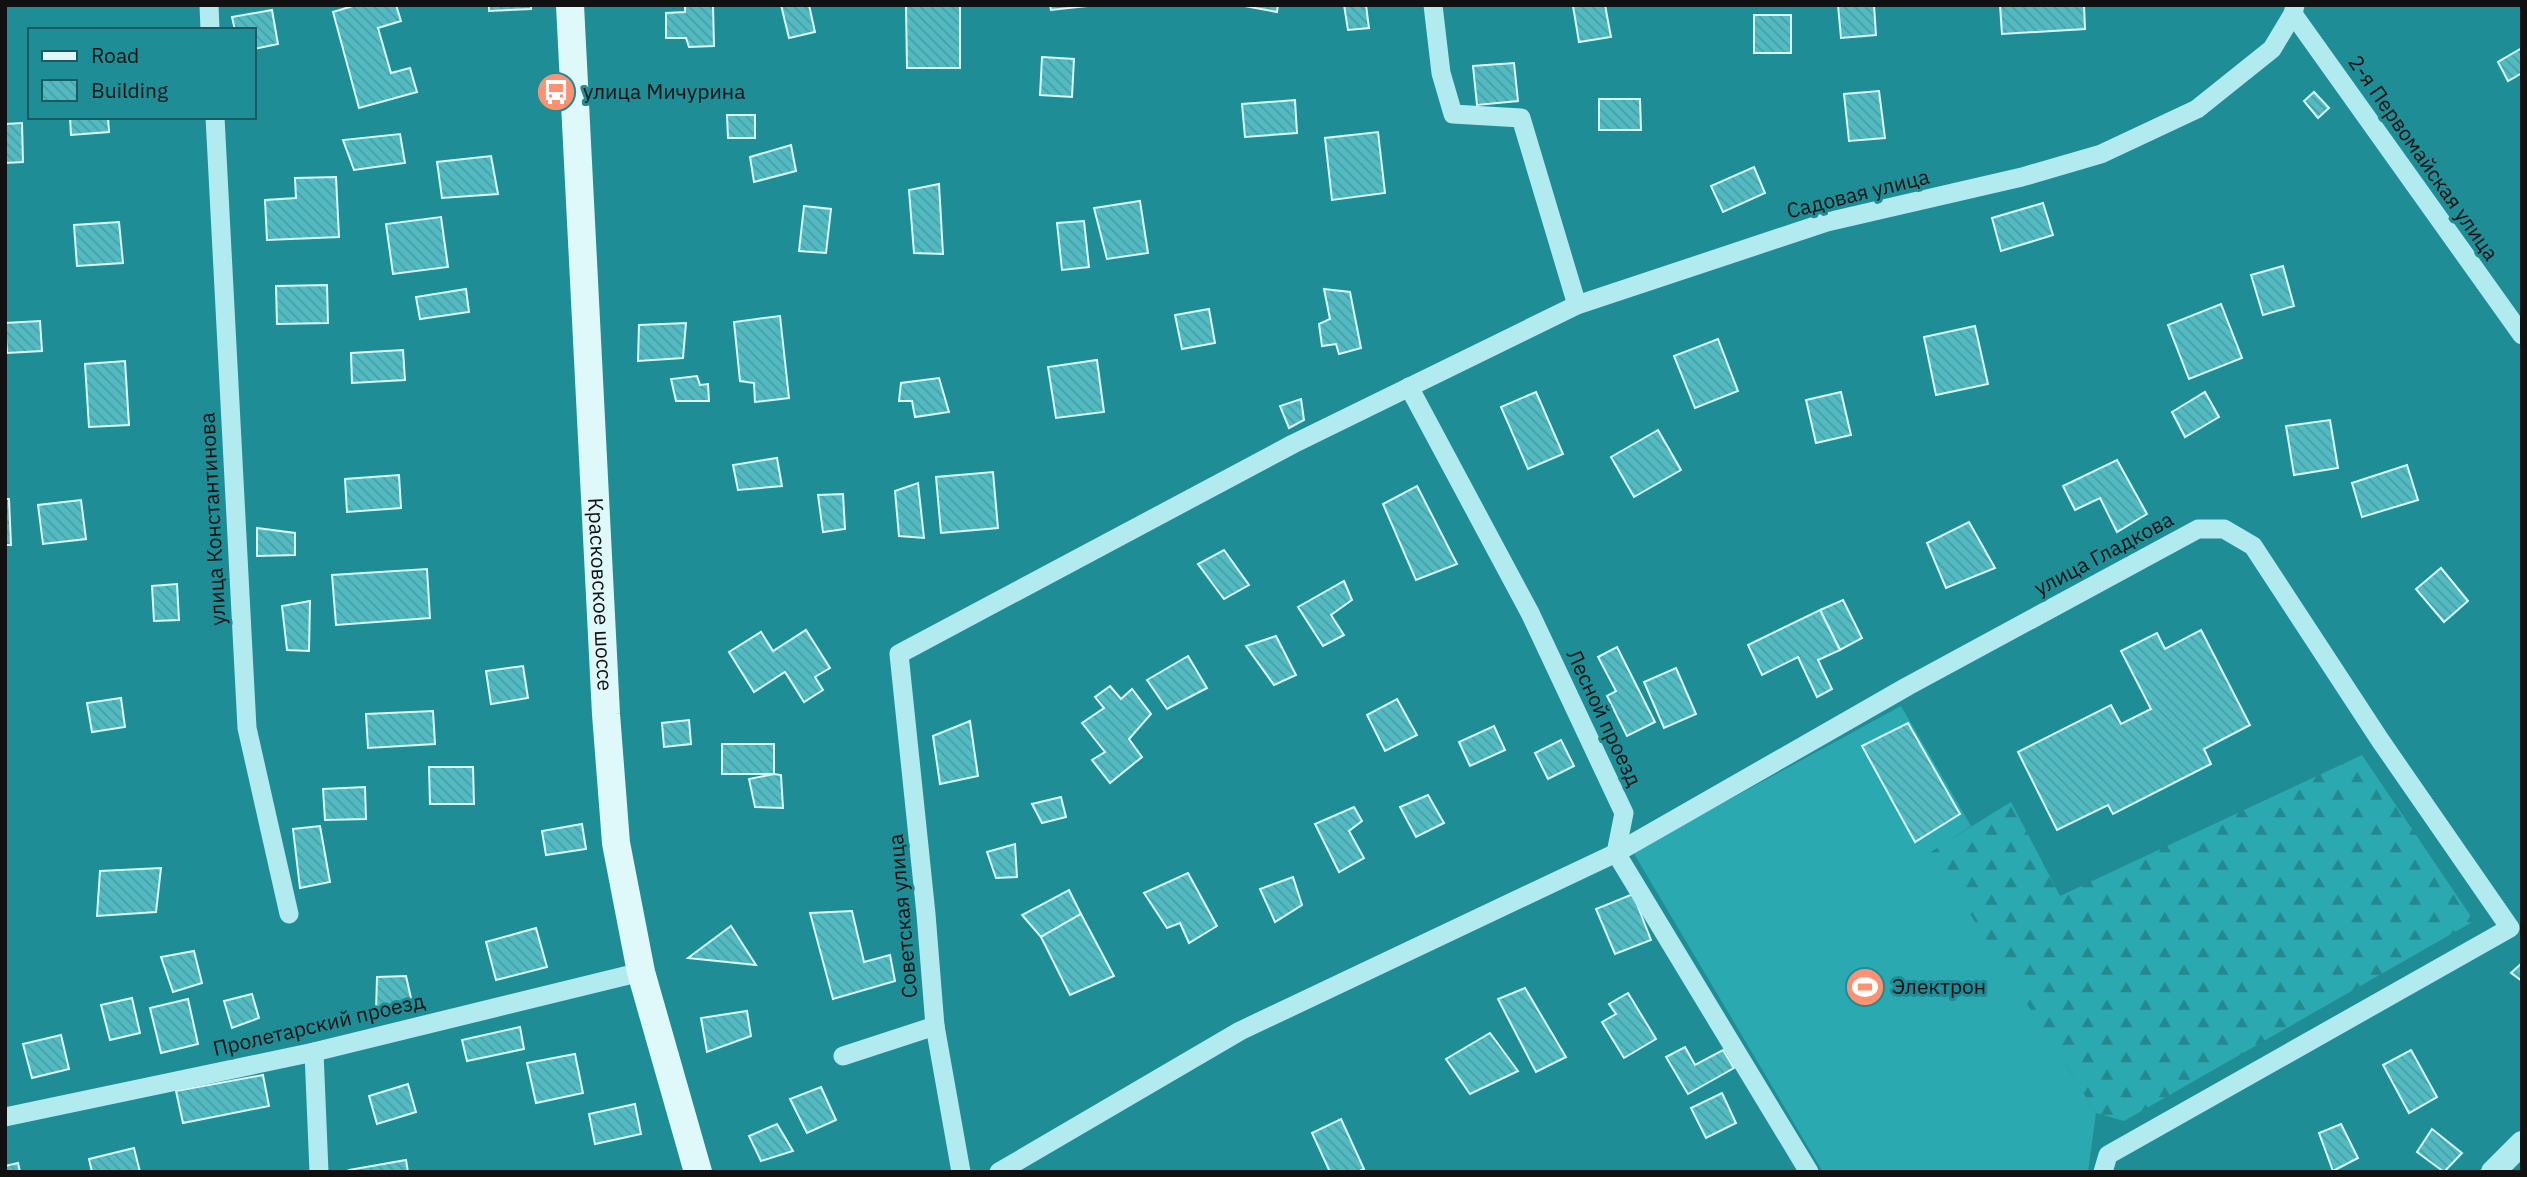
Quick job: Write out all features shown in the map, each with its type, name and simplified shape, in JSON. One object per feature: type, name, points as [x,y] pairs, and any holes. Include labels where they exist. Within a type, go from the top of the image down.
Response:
[{"type":"main road","name":"Красковское шоссе","points":[[570,5],[606,715],[616,843],[641,972],[698,1172]]},
{"type":"street","points":[[209,5],[210,28]]},
{"type":"street","points":[[1433,5],[1441,72],[1453,114],[1521,118],[1577,305]]},
{"type":"street","name":"Садовая улица","points":[[899,654],[1293,444],[1577,305],[1827,222],[2022,177],[2101,154],[2197,109],[2272,49],[2294,10]]},
{"type":"street","name":"2-я Первомайская улица","points":[[2294,10],[2522,335]]},
{"type":"street","name":"улица Константинова","points":[[215,119],[247,728],[289,914]]},
{"type":"street","name":"Лесной проезд","points":[[1409,387],[1530,612],[1624,813],[1616,853]]},
{"type":"street","name":"улица Гладкова","points":[[999,1172],[1240,1031],[1616,853],[1909,686],[2198,529],[2224,529],[2253,546],[2380,740],[2510,928],[2108,1155],[2103,1172]]},
{"type":"street","name":"Советская улица","points":[[899,654],[919,838],[935,1026],[961,1172]]},
{"type":"street","points":[[1616,853],[1809,1172]]},
{"type":"street","name":"Пролетарский проезд","points":[[5,1117],[314,1052],[641,972]]},
{"type":"street","points":[[843,1056],[935,1026]]},
{"type":"street","points":[[314,1052],[318,1172]]},
{"type":"street","points":[[2493,1172],[2522,1143]]},
{"type":"green space","name":"Электрон","points":[[1901,706],[1971,826],[1931,852],[2096,1113],[2088,1172],[1823,1172],[1633,852]]},
{"type":"green space","points":[[2362,755],[2474,921],[2124,1121],[2096,1113],[1930,852],[2011,802],[2060,896]]},
{"type":"building","points":[[356,5],[396,5],[401,21],[378,28],[391,73],[410,68],[417,92],[359,108],[333,12]]},
{"type":"building","points":[[489,5],[531,5],[531,9],[489,11]]},
{"type":"building","points":[[685,5],[713,5],[714,46],[689,47],[686,38],[666,38],[666,13],[685,12]]},
{"type":"building","points":[[781,5],[809,5],[815,32],[789,38]]},
{"type":"building","points":[[960,5],[960,68],[907,68],[906,6]]},
{"type":"building","points":[[1050,5],[1097,5],[1051,10]]},
{"type":"building","points":[[1239,5],[1278,5],[1277,12]]},
{"type":"building","points":[[1344,5],[1366,5],[1369,28],[1348,30]]},
{"type":"building","points":[[1605,5],[1611,37],[1579,42],[1573,6]]},
{"type":"building","points":[[1838,5],[1874,5],[1876,35],[1841,38]]},
{"type":"building","points":[[2000,5],[2084,5],[2085,29],[2002,34]]},
{"type":"building","points":[[272,10],[278,44],[256,49],[256,28],[235,28],[232,17]]},
{"type":"building","points":[[1754,15],[1791,15],[1791,53],[1754,53]]},
{"type":"building","points":[[2522,48],[2522,73],[2508,81],[2498,62]]},
{"type":"building","points":[[1042,57],[1074,59],[1072,97],[1040,95]]},
{"type":"building","points":[[1514,63],[1518,101],[1477,105],[1473,66]]},
{"type":"building","points":[[1879,91],[1885,138],[1849,141],[1844,94]]},
{"type":"building","points":[[2314,92],[2329,108],[2318,118],[2304,101]]},
{"type":"building","points":[[1599,99],[1640,99],[1641,130],[1599,130]]},
{"type":"building","points":[[1295,100],[1297,133],[1245,137],[1242,104]]},
{"type":"building","points":[[727,115],[755,115],[755,138],[728,138]]},
{"type":"building","points":[[70,119],[108,119],[109,132],[71,135]]},
{"type":"building","points":[[22,123],[23,162],[5,163],[5,124]]},
{"type":"building","points":[[1378,132],[1385,193],[1332,200],[1325,138]]},
{"type":"building","points":[[400,134],[405,163],[354,170],[343,140]]},
{"type":"building","points":[[791,145],[796,171],[754,182],[750,157]]},
{"type":"building","points":[[491,156],[498,194],[442,198],[437,162]]},
{"type":"building","points":[[1754,167],[1765,193],[1723,212],[1711,186]]},
{"type":"building","points":[[336,177],[339,237],[267,240],[265,200],[296,198],[295,178]]},
{"type":"building","points":[[939,184],[943,254],[914,253],[909,190]]},
{"type":"building","points":[[1140,201],[1148,253],[1107,259],[1094,208]]},
{"type":"building","points":[[2043,203],[2053,235],[2001,251],[1992,218]]},
{"type":"building","points":[[804,206],[831,209],[826,253],[799,251]]},
{"type":"building","points":[[441,217],[448,267],[393,274],[386,224]]},
{"type":"building","points":[[1084,221],[1089,267],[1062,270],[1057,223]]},
{"type":"building","points":[[119,222],[123,263],[77,266],[74,225]]},
{"type":"building","points":[[2283,266],[2294,306],[2263,315],[2251,275]]},
{"type":"building","points":[[327,285],[328,323],[277,324],[276,286]]},
{"type":"building","points":[[466,289],[469,312],[420,319],[416,297]]},
{"type":"building","points":[[1324,289],[1350,292],[1361,348],[1339,354],[1336,344],[1322,346],[1319,324],[1330,319]]},
{"type":"building","points":[[2221,304],[2242,358],[2189,379],[2168,325]]},
{"type":"building","points":[[1209,309],[1215,343],[1182,349],[1175,315]]},
{"type":"building","points":[[780,316],[789,398],[755,402],[754,383],[740,381],[734,322]]},
{"type":"building","points":[[40,321],[42,351],[7,353],[5,323]]},
{"type":"building","points":[[686,323],[683,358],[638,361],[639,325]]},
{"type":"building","points":[[1975,326],[1988,384],[1936,395],[1924,337]]},
{"type":"building","points":[[1718,339],[1738,391],[1695,408],[1674,356]]},
{"type":"building","points":[[403,350],[405,380],[352,383],[351,353]]},
{"type":"building","points":[[1097,360],[1104,412],[1056,418],[1048,367]]},
{"type":"building","points":[[125,361],[129,425],[89,427],[85,364]]},
{"type":"building","points":[[697,376],[700,385],[708,384],[709,401],[676,401],[671,379]]},
{"type":"building","points":[[939,378],[949,412],[915,417],[912,401],[899,401],[901,383]]},
{"type":"building","points":[[1536,392],[1563,454],[1528,469],[1501,407]]},
{"type":"building","points":[[1841,392],[1851,435],[1816,443],[1806,400]]},
{"type":"building","points":[[2205,392],[2219,417],[2185,437],[2172,412]]},
{"type":"building","points":[[1301,399],[1304,420],[1289,428],[1280,406]]},
{"type":"building","points":[[2330,420],[2338,468],[2294,475],[2286,426]]},
{"type":"building","points":[[1658,430],[1681,470],[1634,497],[1611,457]]},
{"type":"building","points":[[777,458],[782,486],[738,490],[733,465]]},
{"type":"building","points":[[2117,460],[2147,514],[2117,532],[2100,498],[2075,510],[2063,486]]},
{"type":"building","points":[[2407,465],[2418,500],[2362,517],[2352,483]]},
{"type":"building","points":[[993,472],[998,528],[941,533],[936,477]]},
{"type":"building","points":[[399,475],[401,508],[347,512],[345,479]]},
{"type":"building","points":[[918,483],[924,538],[899,536],[895,491]]},
{"type":"building","points":[[1417,486],[1457,564],[1416,580],[1383,504]]},
{"type":"building","points":[[843,494],[845,529],[823,532],[818,495]]},
{"type":"building","points":[[5,499],[9,499],[11,545],[5,545]]},
{"type":"building","points":[[81,500],[86,539],[43,544],[38,505]]},
{"type":"building","points":[[1969,522],[1995,568],[1946,588],[1927,543]]},
{"type":"building","points":[[257,528],[295,533],[295,555],[257,556]]},
{"type":"building","points":[[1224,550],[1249,585],[1224,599],[1198,564]]},
{"type":"building","points":[[2441,568],[2468,601],[2444,622],[2416,589]]},
{"type":"building","points":[[427,569],[430,618],[336,625],[332,575]]},
{"type":"building","points":[[1344,581],[1352,600],[1331,615],[1344,635],[1323,646],[1298,607]]},
{"type":"building","points":[[177,584],[179,620],[154,621],[152,586]]},
{"type":"building","points":[[1843,600],[1862,638],[1840,650],[1820,610]]},
{"type":"building","points":[[310,601],[309,651],[287,650],[282,606]]},
{"type":"building","points":[[1820,610],[1840,650],[1818,660],[1832,689],[1817,697],[1798,657],[1762,675],[1748,645]]},
{"type":"building","points":[[806,630],[830,668],[815,677],[823,690],[804,702],[785,672],[754,692],[729,652],[761,632],[773,651]]},
{"type":"building","points":[[2201,630],[2250,725],[2204,749],[2211,764],[2113,814],[2108,805],[2057,830],[2018,752],[2111,705],[2121,724],[2151,709],[2121,651],[2157,633],[2165,649]]},
{"type":"building","points":[[1276,636],[1296,675],[1274,685],[1246,646]]},
{"type":"building","points":[[1617,647],[1655,722],[1627,736],[1607,696],[1616,691],[1598,657]]},
{"type":"building","points":[[1188,656],[1207,688],[1167,709],[1147,680]]},
{"type":"building","points":[[523,666],[528,698],[491,704],[486,671]]},
{"type":"building","points":[[1676,668],[1696,714],[1664,728],[1644,682]]},
{"type":"building","points":[[1110,686],[1121,699],[1132,689],[1151,714],[1129,739],[1142,757],[1110,783],[1092,760],[1105,752],[1082,723],[1104,708],[1095,697]]},
{"type":"building","points":[[121,698],[125,727],[92,732],[87,703]]},
{"type":"building","points":[[1397,699],[1417,735],[1385,751],[1367,715]]},
{"type":"building","points":[[433,711],[435,744],[368,748],[366,714]]},
{"type":"building","points":[[689,720],[691,744],[664,747],[662,723]]},
{"type":"building","points":[[970,721],[978,776],[940,784],[933,736]]},
{"type":"building","points":[[1908,723],[1960,814],[1915,842],[1862,746]]},
{"type":"building","points":[[1494,726],[1505,750],[1470,766],[1459,742]]},
{"type":"building","points":[[1561,740],[1574,766],[1548,779],[1535,753]]},
{"type":"building","points":[[722,744],[774,744],[774,774],[722,774]]},
{"type":"building","points":[[429,767],[473,767],[474,804],[430,804]]},
{"type":"building","points":[[781,775],[783,808],[755,807],[749,779]]},
{"type":"building","points":[[365,787],[366,819],[325,820],[323,789]]},
{"type":"building","points":[[1428,795],[1444,823],[1416,837],[1400,807]]},
{"type":"building","points":[[1061,797],[1066,817],[1042,823],[1032,804]]},
{"type":"building","points":[[1354,807],[1362,821],[1349,831],[1364,858],[1339,872],[1315,824]]},
{"type":"building","points":[[582,824],[586,849],[546,855],[542,831]]},
{"type":"building","points":[[320,826],[330,882],[300,888],[293,829]]},
{"type":"building","points":[[1015,844],[1017,877],[996,878],[987,852]]},
{"type":"building","points":[[161,868],[156,912],[97,916],[100,871]]},
{"type":"building","points":[[1188,873],[1217,926],[1189,943],[1180,923],[1167,928],[1144,893]]},
{"type":"building","points":[[1293,877],[1302,905],[1275,922],[1260,889]]},
{"type":"building","points":[[1069,890],[1081,914],[1041,937],[1022,915]]},
{"type":"building","points":[[1633,894],[1651,940],[1615,954],[1596,909]]},
{"type":"building","points":[[852,911],[864,962],[890,955],[895,981],[833,999],[810,913]]},
{"type":"building","points":[[1081,914],[1114,976],[1070,995],[1041,937]]},
{"type":"building","points":[[731,926],[756,965],[688,958]]},
{"type":"building","points":[[536,928],[547,967],[496,980],[486,942]]},
{"type":"building","points":[[194,951],[202,983],[173,992],[161,957]]},
{"type":"building","points":[[2522,963],[2522,981],[2511,973]]},
{"type":"building","points":[[406,976],[413,1007],[376,1011],[377,977]]},
{"type":"building","points":[[1525,988],[1566,1057],[1536,1072],[1498,999]]},
{"type":"building","points":[[1628,993],[1656,1039],[1624,1058],[1602,1022],[1616,1014],[1609,1004]]},
{"type":"building","points":[[252,994],[259,1018],[232,1028],[224,1001]]},
{"type":"building","points":[[132,998],[140,1033],[110,1040],[101,1005]]},
{"type":"building","points":[[188,999],[198,1044],[161,1053],[150,1008]]},
{"type":"building","points":[[747,1011],[751,1036],[707,1052],[701,1018]]},
{"type":"building","points":[[520,1027],[524,1049],[467,1061],[462,1040]]},
{"type":"building","points":[[1490,1033],[1518,1071],[1470,1094],[1446,1059]]},
{"type":"building","points":[[61,1035],[69,1069],[32,1078],[23,1044]]},
{"type":"building","points":[[1685,1047],[1695,1065],[1723,1050],[1734,1068],[1688,1094],[1666,1057]]},
{"type":"building","points":[[2411,1050],[2437,1097],[2409,1113],[2383,1065]]},
{"type":"building","points":[[575,1054],[583,1093],[536,1103],[527,1063]]},
{"type":"building","points":[[263,1075],[269,1106],[183,1123],[176,1091]]},
{"type":"building","points":[[408,1084],[416,1112],[377,1124],[369,1096]]},
{"type":"building","points":[[821,1087],[836,1120],[807,1133],[790,1099]]},
{"type":"building","points":[[1722,1093],[1736,1123],[1706,1138],[1691,1108]]},
{"type":"building","points":[[635,1104],[641,1134],[595,1144],[589,1114]]},
{"type":"building","points":[[1341,1119],[1364,1169],[1358,1172],[1330,1172],[1312,1133]]},
{"type":"building","points":[[777,1124],[793,1151],[761,1161],[749,1136]]},
{"type":"building","points":[[2341,1124],[2358,1158],[2333,1171],[2319,1133]]},
{"type":"building","points":[[2432,1129],[2462,1153],[2444,1172],[2417,1152]]},
{"type":"building","points":[[134,1148],[140,1172],[92,1172],[89,1159]]},
{"type":"building","points":[[406,1160],[408,1172],[349,1170]]},
{"type":"building","points":[[18,1163],[20,1172],[5,1172],[5,1166]]},
{"type":"place","name":"улица Мичурина","points":[[556,92]]},
{"type":"place","name":"Электрон","points":[[1865,987]]}]
